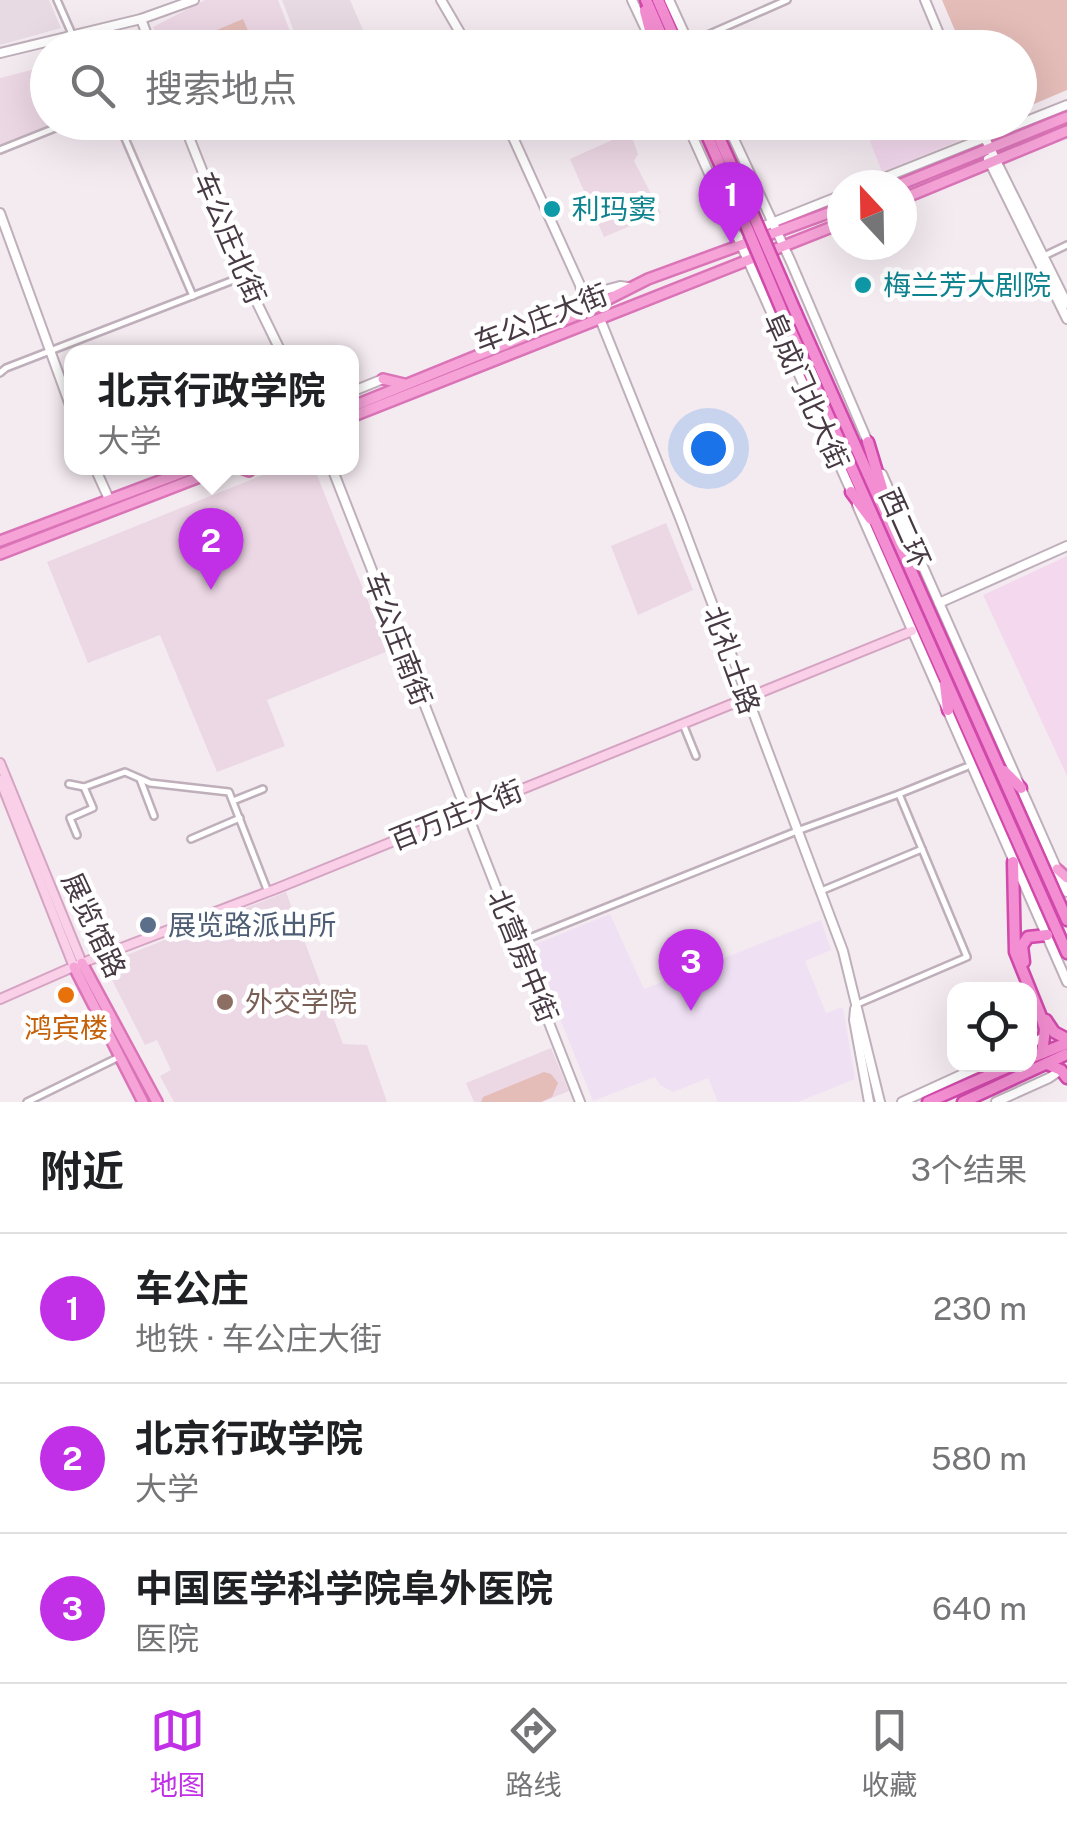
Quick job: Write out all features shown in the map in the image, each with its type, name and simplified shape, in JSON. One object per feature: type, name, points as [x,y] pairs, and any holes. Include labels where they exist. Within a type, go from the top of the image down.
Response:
[{"type":"highway","points":[[644,0],[651,30]]},
{"type":"highway","points":[[644,0],[658,30]]},
{"type":"highway","points":[[658,0],[676,30]]},
{"type":"highway","name":"西二环","points":[[711,140],[730,175]]},
{"type":"highway","name":"西二环","points":[[718,140],[730,175],[892,541],[1067,920]]},
{"type":"highway","points":[[868,442],[892,541]]},
{"type":"highway","points":[[851,492],[892,541]]},
{"type":"highway","name":"西二环","points":[[892,541],[1049,932],[1067,952]]},
{"type":"highway","points":[[944,673],[948,710]]},
{"type":"highway","points":[[999,766],[1021,788]]},
{"type":"highway","points":[[1013,862],[1015,952],[1042,1019],[1044,1058]]},
{"type":"highway","points":[[963,1102],[1044,1058],[1067,1041],[1050,1028],[1021,957],[1028,938],[1049,932]]},
{"type":"highway","points":[[1037,1058],[1067,1054]]},
{"type":"highway","points":[[1044,1058],[1064,1074]]},
{"type":"highway","points":[[928,1102],[997,1072]]},
{"type":"main road","points":[[1037,129],[1067,117]]},
{"type":"main road","points":[[917,193],[1067,131]]},
{"type":"main road","points":[[917,178],[1010,140]]},
{"type":"main road","name":"车公庄大街","points":[[359,404],[577,315],[628,287],[739,240],[827,212]]},
{"type":"main road","name":"车公庄大街","points":[[359,414],[827,229]]},
{"type":"main road","points":[[384,379],[406,385]]},
{"type":"main road","points":[[0,541],[175,475]]},
{"type":"main road","points":[[0,554],[205,475]]},
{"type":"main road","name":"百万庄大街","points":[[0,999],[912,631]]},
{"type":"main road","name":"展览馆路","points":[[0,763],[78,966],[156,1102]]},
{"type":"main road","name":"展览馆路","points":[[0,780],[78,966],[143,1102]]},
{"type":"main road","points":[[1056,869],[1067,878]]},
{"type":"street","points":[[57,0],[75,30]]},
{"type":"street","points":[[94,30],[194,0]]},
{"type":"street","points":[[441,0],[458,30]]},
{"type":"street","points":[[632,0],[646,30]]},
{"type":"street","points":[[670,0],[680,30]]},
{"type":"street","points":[[721,30],[788,0]]},
{"type":"street","points":[[925,0],[938,30]]},
{"type":"street","points":[[141,19],[145,30]]},
{"type":"street","points":[[0,54],[30,46]]},
{"type":"street","points":[[1037,117],[1067,105]]},
{"type":"street","points":[[0,150],[30,138]]},
{"type":"street","points":[[126,140],[193,296]]},
{"type":"street","name":"车公庄北街","points":[[190,140],[244,276],[278,345]]},
{"type":"street","points":[[514,140],[580,285],[577,315]]},
{"type":"street","name":"阜成门北大街","points":[[694,140],[1013,862],[1049,932],[1067,982]]},
{"type":"street","name":"阜成门北大街","points":[[734,140],[1067,892]]},
{"type":"street","points":[[904,170],[979,140]]},
{"type":"street","points":[[985,140],[1067,318]]},
{"type":"street","points":[[774,228],[827,202]]},
{"type":"street","points":[[0,213],[64,388]]},
{"type":"street","points":[[1041,258],[1067,245]]},
{"type":"street","points":[[1041,258],[1067,304]]},
{"type":"street","points":[[69,345],[244,276]]},
{"type":"street","points":[[580,285],[590,294],[628,287]]},
{"type":"street","name":"北礼士路","points":[[600,319],[680,518],[843,950],[880,1102]]},
{"type":"street","points":[[0,373],[64,347]]},
{"type":"street","points":[[359,389],[384,379]]},
{"type":"street","points":[[99,475],[109,499]]},
{"type":"street","name":"车公庄南街","points":[[335,475],[465,811]]},
{"type":"street","points":[[939,604],[1067,546]]},
{"type":"street","points":[[683,724],[696,756]]},
{"type":"street","points":[[518,943],[797,830],[966,767]]},
{"type":"street","points":[[69,784],[84,787],[124,772],[150,783],[230,792],[268,892]]},
{"type":"street","points":[[140,779],[154,816]]},
{"type":"street","points":[[77,835],[70,818],[92,808],[84,787]]},
{"type":"street","points":[[233,801],[262,789]]},
{"type":"street","points":[[856,1005],[967,957],[899,794]]},
{"type":"street","name":"北营房中街","points":[[465,811],[580,1102]]},
{"type":"street","points":[[191,838],[240,818]]},
{"type":"street","points":[[821,892],[922,849]]},
{"type":"street","name":"北礼士路","points":[[856,1005],[854,1020],[869,1102]]},
{"type":"street","points":[[1037,1040],[1044,1037]]},
{"type":"street","points":[[26,1102],[119,1057]]},
{"type":"street","points":[[902,1102],[968,1072]]},
{"type":"street","points":[[996,1102],[1064,1074]]},
{"type":"shaded area","points":[[0,0],[49,0],[61,28],[30,30],[30,37],[0,45]]},
{"type":"shaded area","points":[[205,0],[278,0],[289,30],[154,30],[153,27]]},
{"type":"shaded area","points":[[282,0],[350,0],[363,30],[293,30]]},
{"type":"shaded area","points":[[942,0],[1067,0],[1067,90],[1037,103],[1037,30],[955,30]]},
{"type":"shaded area","points":[[243,19],[248,30],[217,30]]},
{"type":"shaded area","points":[[30,70],[30,135],[0,147],[0,78]]},
{"type":"shaded area","points":[[612,140],[633,140],[638,154],[634,161],[661,213],[604,237],[570,159]]},
{"type":"shaded area","points":[[870,140],[961,140],[881,170]]},
{"type":"shaded area","points":[[263,475],[317,475],[388,651],[267,700],[285,746],[217,772],[160,635],[88,663],[47,562]]},
{"type":"shaded area","points":[[666,523],[693,590],[638,615],[611,546]]},
{"type":"shaded area","points":[[1067,556],[1067,776],[983,595]]},
{"type":"shaded area","name":"外交学院","points":[[286,892],[343,1044],[367,1045],[387,1102],[174,1102],[160,1076],[171,1070],[157,1040],[145,1045],[104,964]]},
{"type":"shaded area","points":[[610,914],[644,989],[821,920],[831,950],[805,961],[826,1013],[843,1007],[855,1079],[798,1102],[718,1102],[708,1078],[673,1092],[655,1077],[593,1101],[531,946]]},
{"type":"shaded area","points":[[551,1048],[569,1091],[542,1102],[474,1102],[466,1083]]},
{"type":"shaded area","points":[[544,1072],[558,1083],[552,1097],[541,1102],[481,1102],[483,1097]]},
{"type":"place","name":"利玛窦","points":[[552,209]]},
{"type":"place","name":"车公庄","points":[[731,244]]},
{"type":"place","name":"梅兰芳大剧院","points":[[863,285]]},
{"type":"place","name":"北京行政学院","points":[[211,590]]},
{"type":"place","name":"展览路派出所","points":[[148,925]]},
{"type":"place","name":"鸿宾楼","points":[[66,995]]},
{"type":"place","name":"外交学院","points":[[225,1002]]},
{"type":"place","name":"中国医学科学院阜外医院","points":[[691,1011]]}]
